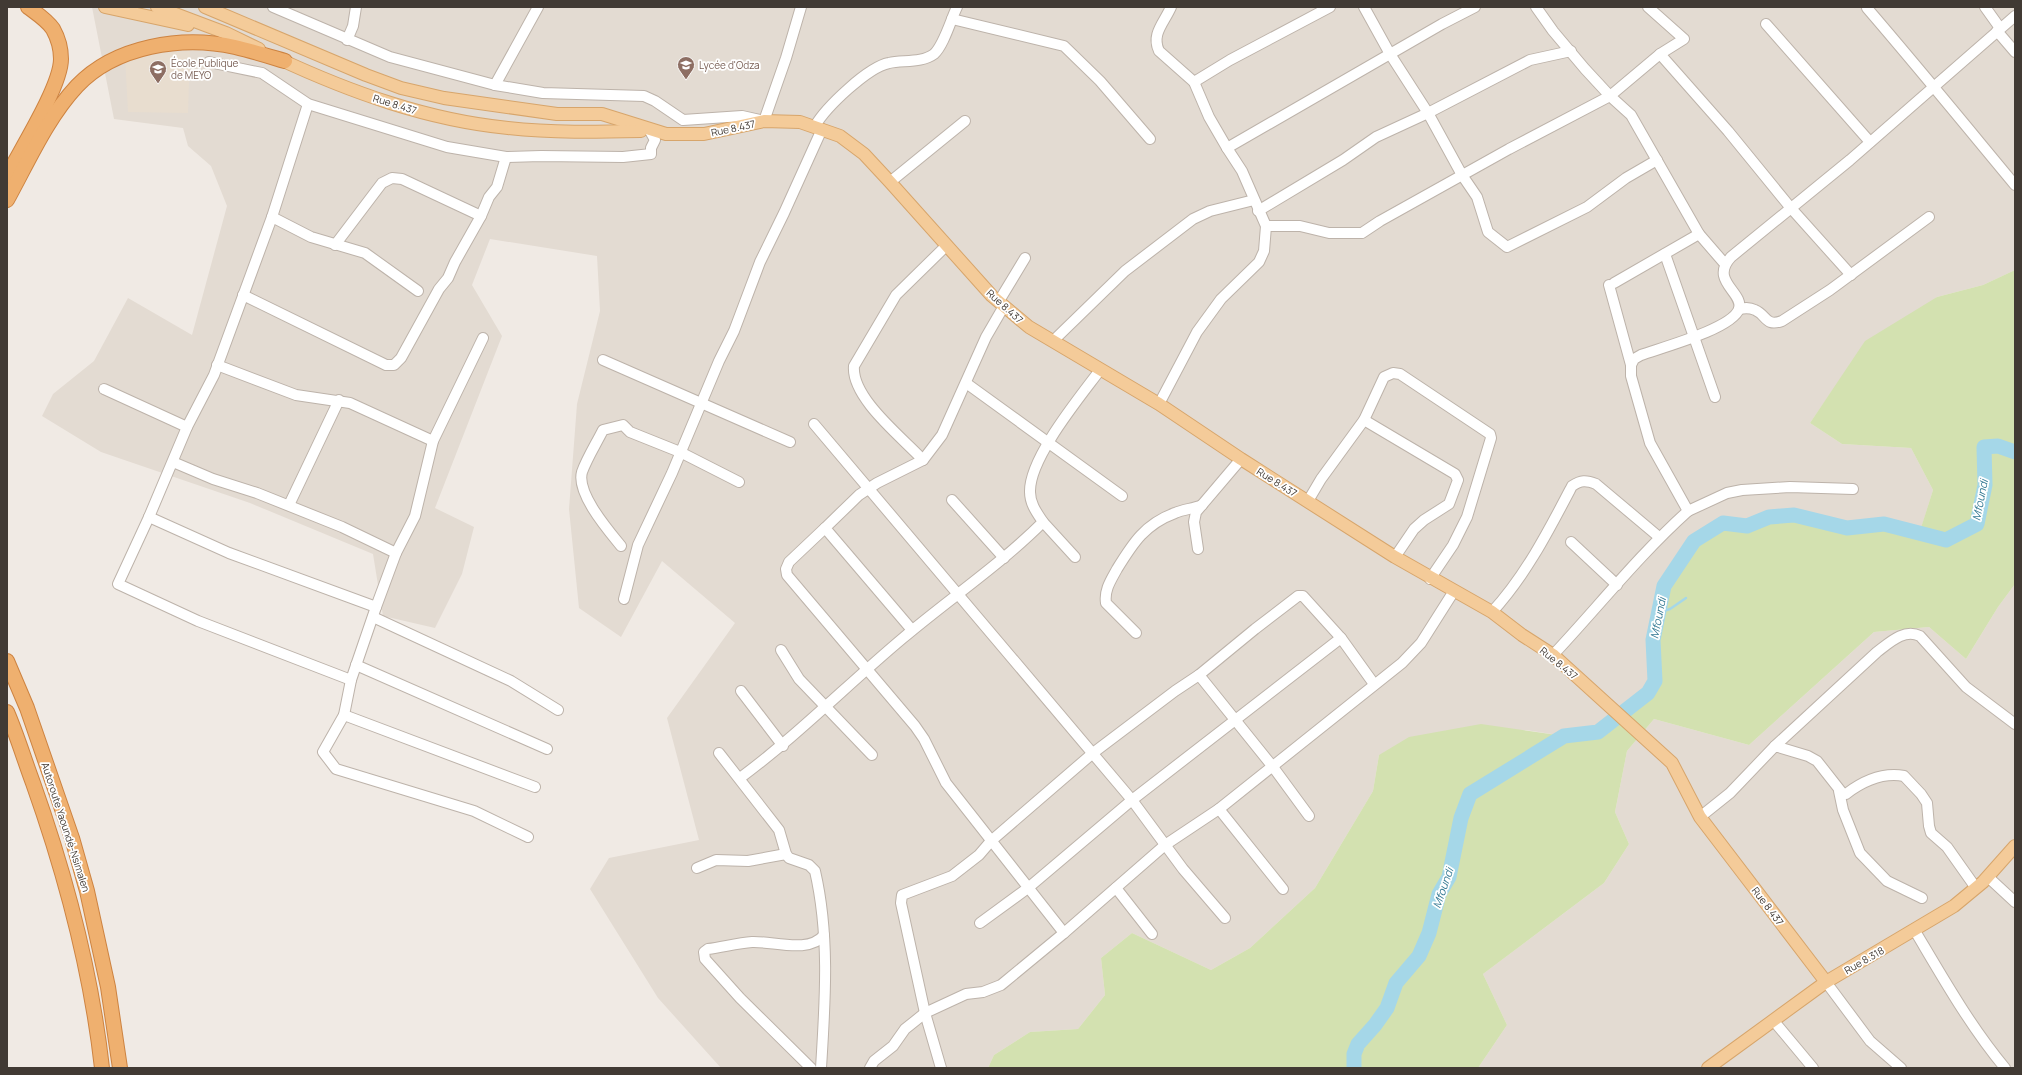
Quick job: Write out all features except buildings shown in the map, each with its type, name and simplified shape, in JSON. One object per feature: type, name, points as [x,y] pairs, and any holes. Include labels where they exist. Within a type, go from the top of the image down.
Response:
[{"type":"highway","points":[[7,176],[52,91],[61,60],[59,45],[52,29],[43,18],[28,7]]},
{"type":"highway","points":[[7,200],[40,140],[60,108],[77,86],[94,72],[122,56],[166,44],[190,42],[234,47],[285,61]]},
{"type":"highway","name":"Autoroute Yaoundé-Nsimalen","points":[[7,661],[27,708],[72,838],[87,891],[108,987],[120,1068]]},
{"type":"highway","name":"Autoroute Yaoundé-Nsimalen","points":[[7,712],[62,868],[80,936],[93,1004],[102,1068]]},
{"type":"main road","points":[[105,7],[226,33]]},
{"type":"main road","name":"Rue 8.437","points":[[156,7],[226,33],[352,90],[391,103],[470,123],[508,128],[554,131],[650,131]]},
{"type":"main road","name":"Rue 8.437","points":[[205,7],[338,64],[401,88],[481,105],[556,114],[602,114],[650,131],[666,134],[704,134],[764,121],[800,122],[819,127],[840,136],[852,144],[890,182],[1001,304],[1029,327],[1159,404],[1241,459],[1430,579],[1492,612],[1522,635],[1553,655],[1672,763],[1700,817],[1826,982]]},
{"type":"main road","name":"Rue 8.318","points":[[1708,1068],[1826,982],[1954,906],[1988,877],[2015,846]]},
{"type":"street","points":[[273,7],[347,40],[390,57],[495,85],[543,93],[644,96],[655,101],[682,120],[742,116],[764,121],[786,58],[801,7]]},
{"type":"street","points":[[347,40],[353,26],[356,7]]},
{"type":"street","points":[[495,85],[538,7]]},
{"type":"street","points":[[624,599],[638,545],[672,473],[719,361],[734,331],[760,262],[784,214],[819,127],[822,114],[836,100],[876,68],[888,63],[915,60],[932,55],[938,49],[957,7]]},
{"type":"street","points":[[1159,404],[1198,332],[1212,311],[1259,262],[1264,251],[1266,226],[1258,211],[1242,171],[1209,116],[1194,82],[1159,51],[1156,44],[1156,36],[1171,7]]},
{"type":"street","points":[[1194,82],[1230,60],[1330,7]]},
{"type":"street","points":[[1364,7],[1390,54],[1428,113],[1462,175],[1477,197],[1488,232],[1507,247],[1587,207],[1626,178],[1657,160]]},
{"type":"street","points":[[1228,148],[1390,54],[1475,7]]},
{"type":"street","points":[[1536,7],[1553,31],[1610,96],[1631,115],[1700,234],[1725,264]]},
{"type":"street","points":[[1266,226],[1300,226],[1329,233],[1362,233],[1380,221],[1462,175],[1610,96],[1660,54],[1684,39],[1648,7]]},
{"type":"street","points":[[1985,7],[2015,52]]},
{"type":"street","points":[[1867,8],[1920,69],[1934,88],[2015,185]]},
{"type":"street","points":[[1631,365],[1634,359],[1641,355],[1708,332],[1734,316],[1739,309],[1739,303],[1723,275],[1725,264],[1790,207],[1934,88],[2015,16]]},
{"type":"street","points":[[952,19],[1064,46],[1100,81],[1150,139]]},
{"type":"street","points":[[1766,24],[1870,142]]},
{"type":"street","points":[[1258,211],[1343,160],[1376,137],[1428,113],[1530,60],[1571,51]]},
{"type":"street","points":[[1660,54],[1728,131],[1790,207],[1851,275]]},
{"type":"street","points":[[209,62],[262,73],[308,104],[446,147],[506,157],[622,157],[651,154],[651,148],[655,140],[650,131]]},
{"type":"street","points":[[308,104],[272,217],[214,375],[187,427],[149,517],[118,584],[198,621],[351,680]]},
{"type":"street","points":[[890,182],[965,121]]},
{"type":"street","points":[[243,295],[386,365],[394,365],[401,358],[482,216],[489,197],[496,187],[506,157]]},
{"type":"street","points":[[335,245],[382,183],[392,178],[402,179],[482,216]]},
{"type":"street","points":[[1053,341],[1125,271],[1192,218],[1210,211],[1254,200]]},
{"type":"street","points":[[272,217],[311,237],[365,253],[418,291]]},
{"type":"street","points":[[1739,309],[1749,308],[1757,310],[1769,322],[1775,324],[1782,321],[1851,275],[1928,217]]},
{"type":"street","points":[[1688,511],[1650,443],[1631,376],[1631,365],[1612,284],[1700,234]]},
{"type":"street","points":[[923,460],[868,402],[858,384],[854,373],[854,366],[896,295],[947,246]]},
{"type":"street","points":[[1665,254],[1695,336],[1715,397]]},
{"type":"street","points":[[1025,258],[1001,304],[942,436],[923,460],[868,489],[789,562],[786,568],[787,575],[924,739],[946,783],[1064,933]]},
{"type":"street","points":[[483,338],[433,441],[416,516],[396,553],[374,612],[351,680],[344,715],[323,752],[336,770],[474,811],[528,837]]},
{"type":"street","points":[[603,360],[790,442]]},
{"type":"street","points":[[217,365],[296,395],[339,400],[350,403],[433,441]]},
{"type":"street","points":[[1075,557],[1043,522],[1033,507],[1030,485],[1049,442],[1100,370]]},
{"type":"street","points":[[1308,501],[1321,479],[1364,420],[1382,380],[1386,375],[1393,373],[1400,374],[1490,434],[1491,438],[1467,517],[1453,545],[1430,579]]},
{"type":"street","points":[[966,383],[1122,496]]},
{"type":"street","points":[[104,389],[187,427]]},
{"type":"street","points":[[289,505],[339,400]]},
{"type":"street","points":[[1364,420],[1455,474],[1458,480],[1449,504],[1424,520],[1414,529],[1395,557]]},
{"type":"street","points":[[814,424],[958,596],[990,630],[1132,800],[1197,886],[1225,918]]},
{"type":"street","points":[[621,546],[603,523],[582,489],[582,473],[603,430],[623,425],[630,432],[680,452],[739,482]]},
{"type":"street","points":[[1198,549],[1194,522],[1196,512],[1241,459]]},
{"type":"street","points":[[173,462],[213,480],[289,505],[342,527],[396,553]]},
{"type":"street","points":[[1492,612],[1502,601],[1539,547],[1572,486],[1580,481],[1587,480],[1596,484],[1659,537]]},
{"type":"street","points":[[1553,655],[1659,537],[1688,511],[1728,493],[1742,490],[1790,486],[1853,489]]},
{"type":"street","points":[[952,500],[1004,558]]},
{"type":"street","points":[[1136,633],[1106,603],[1106,591],[1111,580],[1133,543],[1143,532],[1174,513],[1202,505]]},
{"type":"street","points":[[149,517],[229,553],[374,612],[511,681],[558,710]]},
{"type":"street","points":[[740,778],[783,746],[912,630],[958,596],[1004,558],[1043,522]]},
{"type":"street","points":[[825,528],[912,630]]},
{"type":"street","points":[[1571,542],[1617,585]]},
{"type":"street","points":[[870,1068],[874,1061],[893,1046],[905,1029],[925,1013],[966,994],[983,992],[1001,985],[1064,933],[1165,845],[1219,809],[1412,654],[1454,591]]},
{"type":"street","points":[[941,1068],[925,1013],[901,898],[902,895],[952,876],[979,855],[992,841],[1092,753],[1175,691],[1199,675],[1298,596],[1303,596],[1341,638],[1374,684]]},
{"type":"street","points":[[1700,817],[1730,793],[1775,746],[1877,652],[1905,634],[1913,633],[1920,636],[1966,687],[2015,724]]},
{"type":"street","points":[[980,923],[1028,888],[1132,800],[1341,638]]},
{"type":"street","points":[[782,650],[799,679],[872,755]]},
{"type":"street","points":[[356,665],[547,749]]},
{"type":"street","points":[[1199,675],[1273,767],[1309,816]]},
{"type":"street","points":[[741,691],[783,746]]},
{"type":"street","points":[[344,715],[535,788]]},
{"type":"street","points":[[1775,746],[1808,756],[1817,761],[1839,791],[1843,810],[1860,853],[1887,881],[1922,898]]},
{"type":"street","points":[[719,753],[779,830],[786,854],[789,858],[809,865],[815,871],[824,934],[826,998],[821,1068]]},
{"type":"street","points":[[1839,791],[1846,794],[1866,780],[1888,775],[1904,776],[1921,794],[1926,803],[1929,826],[1932,833],[1948,847],[1976,888]]},
{"type":"street","points":[[1219,809],[1283,889]]},
{"type":"street","points":[[697,868],[716,860],[748,861],[786,854]]},
{"type":"street","points":[[1988,877],[2015,902]]},
{"type":"street","points":[[1116,888],[1152,934]]},
{"type":"street","points":[[1914,931],[1965,1014],[1990,1050],[2006,1068]]},
{"type":"street","points":[[811,1068],[740,998],[705,958],[704,952],[708,949],[753,942],[793,945],[814,943],[824,934]]},
{"type":"street","points":[[1826,982],[1870,1041],[1902,1068]]},
{"type":"street","points":[[1773,1020],[1812,1068]]},
{"type":"shaded area","points":[[92,7],[2015,7],[2015,270],[1983,285],[1937,297],[1832,391],[1810,423],[1842,444],[1911,448],[1933,490],[1920,532],[1884,524],[1847,528],[1794,515],[1769,517],[1747,526],[1722,523],[1694,541],[1664,586],[1653,640],[1655,681],[1648,693],[1598,732],[1564,736],[1526,730],[1379,755],[1373,791],[1315,888],[1250,948],[1211,970],[1132,933],[1101,958],[1105,995],[1078,1029],[1030,1032],[994,1055],[988,1068],[721,1068],[658,998],[590,889],[609,858],[699,840],[667,718],[735,623],[662,561],[621,637],[579,608],[569,509],[577,404],[600,311],[597,256],[490,239],[472,285],[502,336],[435,508],[474,527],[462,574],[435,628],[383,616],[373,554],[250,503],[101,452],[42,416],[53,394],[94,361],[128,298],[192,335],[227,206],[211,166],[188,146],[183,128],[114,119]]},
{"type":"shaded area","name":"École Publique de MEYO","points":[[190,51],[188,113],[128,112],[125,55]]},
{"type":"shaded area","points":[[2015,584],[2015,1068],[1478,1068],[1507,1025],[1483,974],[1604,883],[1629,844],[1615,812],[1627,751],[1654,719],[1749,745],[1874,632],[1929,627],[1966,659],[1998,607]]},
{"type":"green space","points":[[2015,270],[2015,584],[1998,607],[1966,659],[1929,627],[1874,632],[1749,745],[1654,719],[1627,751],[1615,812],[1629,844],[1604,883],[1483,974],[1507,1025],[1478,1068],[988,1068],[994,1055],[1030,1032],[1078,1029],[1105,995],[1101,958],[1132,933],[1211,970],[1250,948],[1315,888],[1373,791],[1379,755],[1409,737],[1481,724],[1564,736],[1598,732],[1649,692],[1655,681],[1653,640],[1664,586],[1694,541],[1723,523],[1747,526],[1769,517],[1794,515],[1847,528],[1884,524],[1920,531],[1933,490],[1911,448],[1842,444],[1810,423],[1865,341],[1937,297],[1983,285]]},
{"type":"waterway","name":"Mfoundi","points":[[1354,1068],[1354,1054],[1358,1044],[1375,1025],[1387,1008],[1396,983],[1419,956],[1429,933],[1439,894],[1449,877],[1461,818],[1470,794],[1564,736],[1598,732],[1648,693],[1655,681],[1653,640],[1664,586],[1694,541],[1723,523],[1747,526],[1769,517],[1794,515],[1847,528],[1884,524],[1946,540],[1977,524],[1985,485],[1984,447],[1998,446],[2015,452]]},
{"type":"waterway","points":[[1660,612],[1670,609],[1686,598]]},
{"type":"place","name":"Lycée d'Odza","points":[[686,80]]},
{"type":"place","name":"École Publique de MEYO","points":[[158,84]]}]
